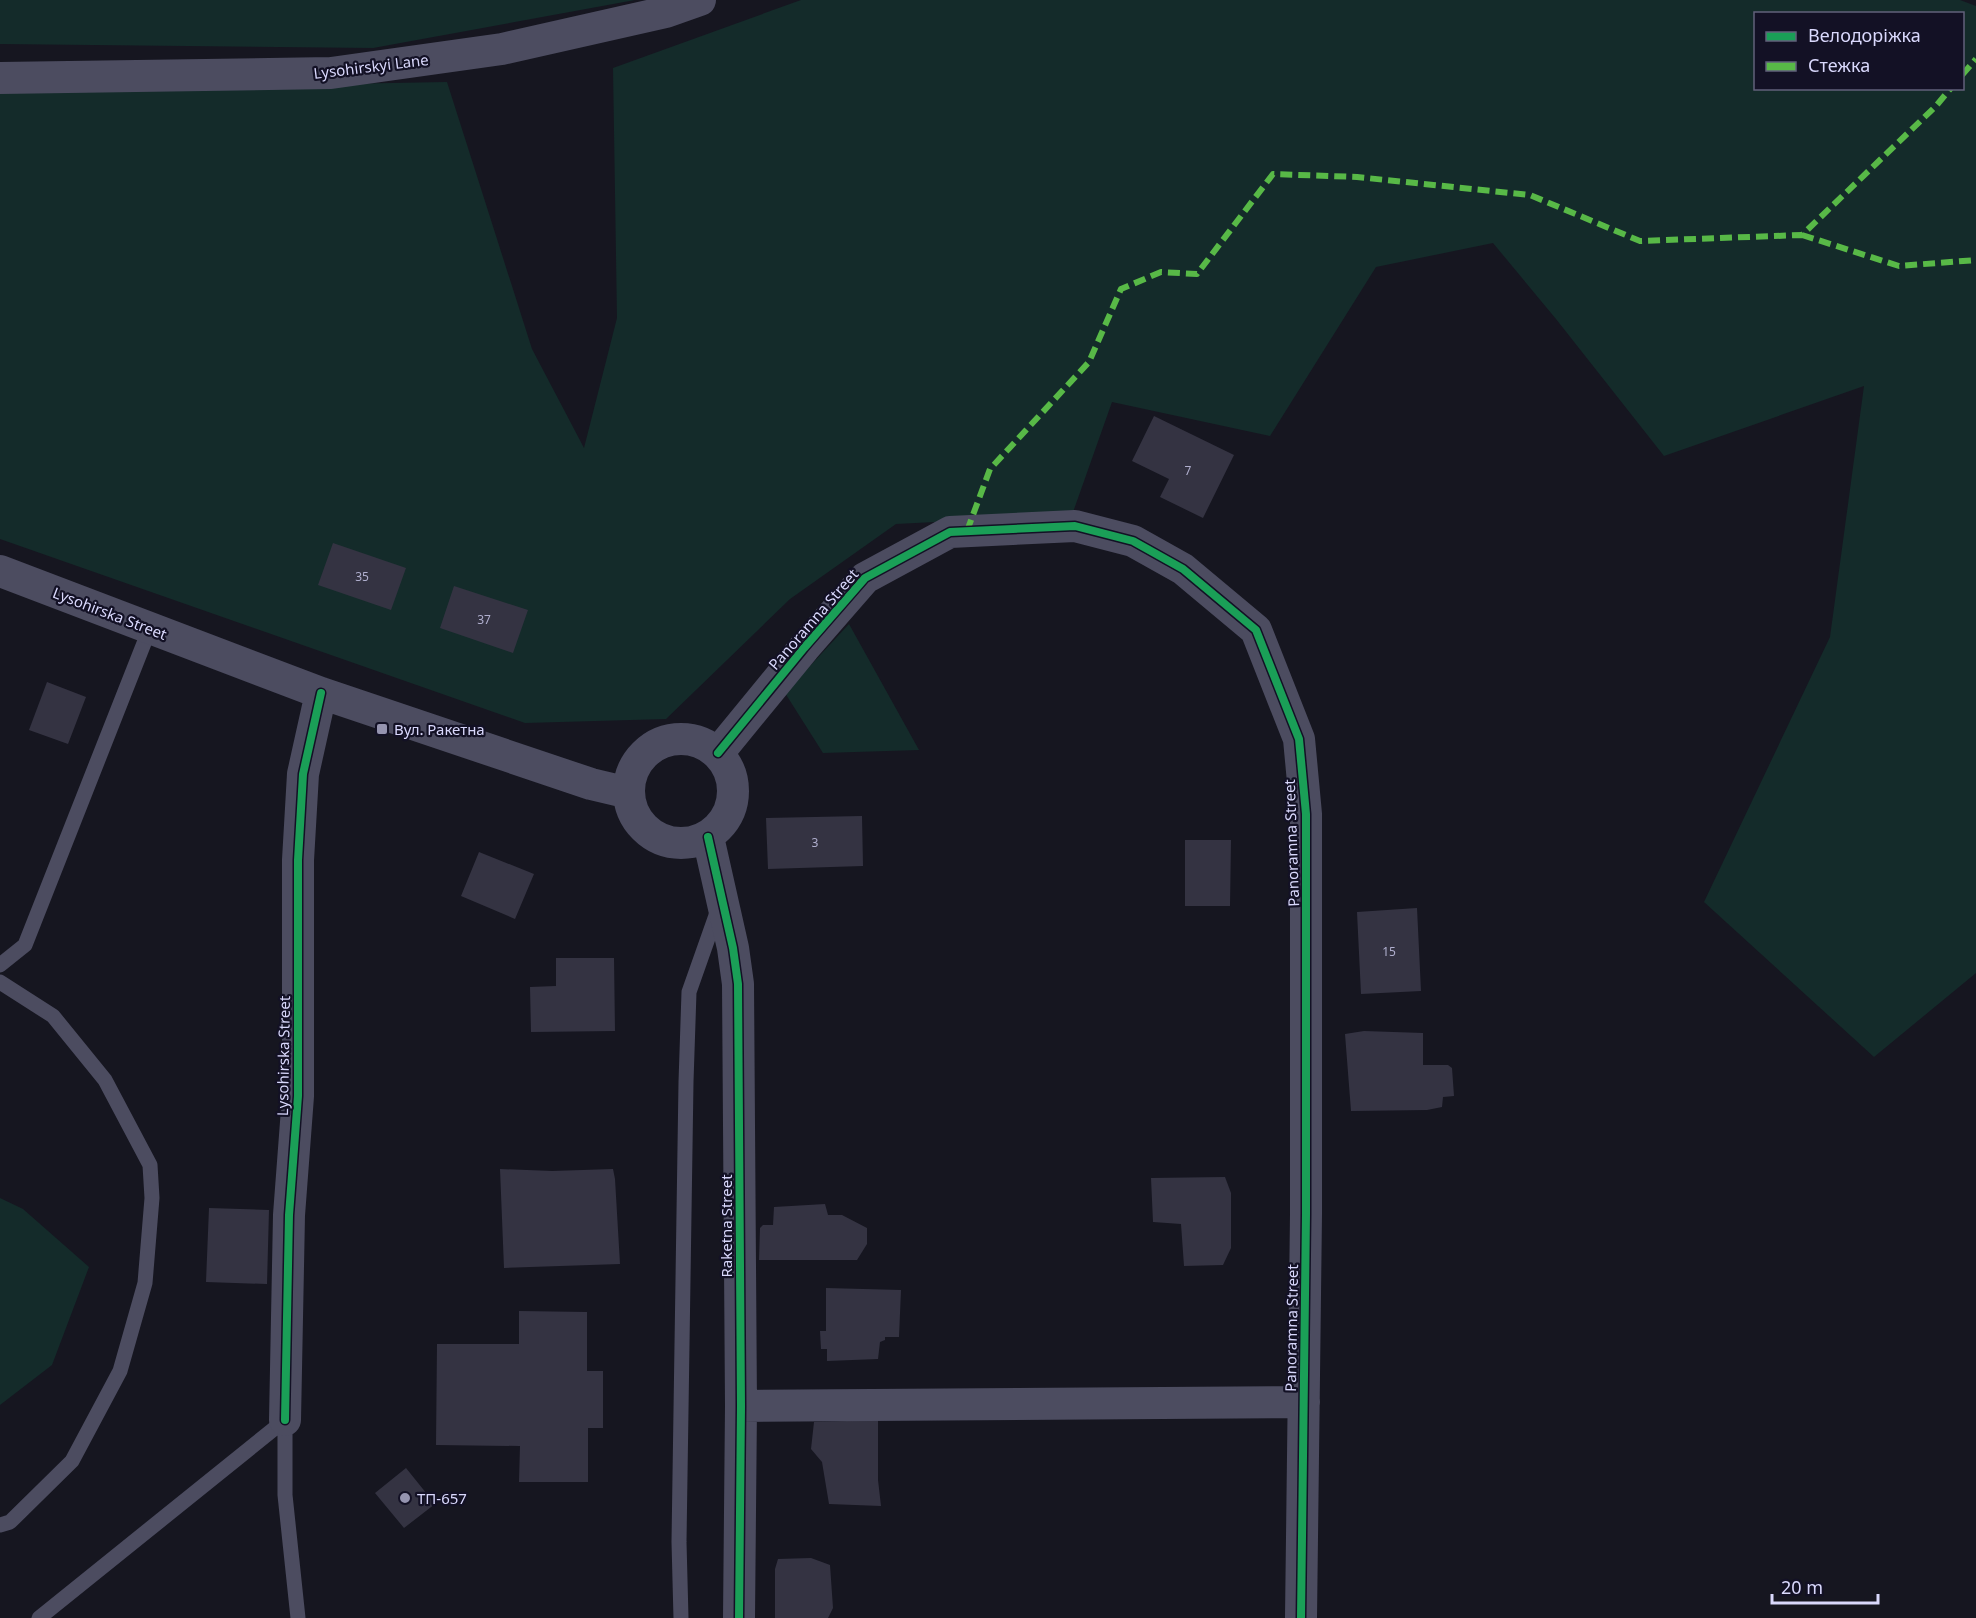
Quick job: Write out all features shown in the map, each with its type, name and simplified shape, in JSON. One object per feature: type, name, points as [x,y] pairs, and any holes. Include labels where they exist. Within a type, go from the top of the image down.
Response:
[{"type":"street","name":"Lysohirskyi Lane","points":[[0,78],[331,73],[502,49],[666,12],[700,0]]},
{"type":"street","name":"Panoramna Street","points":[[718,753],[865,578],[950,532],[1075,526],[1133,541],[1183,569],[1256,630],[1299,739],[1306,814],[1306,1214],[1301,1618]]},
{"type":"street","name":"Lysohirska Street","points":[[0,571],[321,693],[591,784],[628,793]]},
{"type":"street","name":"Lysohirska Street","points":[[285,1420],[289,1215],[298,1096],[298,860],[303,774],[321,693]]},
{"type":"street","points":[[678,738],[704,744],[718,753],[728,766],[733,781],[734,797],[729,813],[708,837],[678,844],[649,833],[638,822],[631,808],[628,793],[630,780],[634,767],[652,747],[678,738]]},
{"type":"street","name":"Raketna Street","points":[[708,837],[734,948],[738,984],[741,1406],[739,1618]]},
{"type":"street","points":[[741,1406],[1304,1402]]},
{"type":"lane","points":[[0,965],[25,945],[150,628]]},
{"type":"lane","points":[[681,1618],[680,1471],[689,992],[723,896]]},
{"type":"lane","points":[[0,982],[53,1016],[105,1080],[150,1166],[152,1198],[145,1283],[120,1371],[72,1461],[10,1522],[0,1525]]},
{"type":"lane","points":[[39,1618],[285,1420]]},
{"type":"lane","name":"Lysohirska Street","points":[[285,1420],[285,1495],[298,1618]]},
{"type":"green space","points":[[0,0],[635,0],[373,48],[0,44]]},
{"type":"green space","points":[[801,0],[1960,0],[1976,6],[1976,973],[1874,1057],[1704,902],[1830,637],[1864,386],[1664,456],[1493,243],[1376,267],[1270,436],[1112,402],[1072,515],[896,524],[790,599],[666,719],[525,723],[0,539],[0,90],[447,82],[532,349],[584,448],[617,318],[613,68]]},
{"type":"green space","points":[[849,624],[919,750],[823,753],[785,693]]},
{"type":"green space","points":[[0,1198],[23,1209],[89,1267],[52,1365],[0,1405]]},
{"type":"building","points":[[1154,416],[1234,455],[1203,518],[1160,497],[1169,479],[1132,461]]},
{"type":"building","points":[[333,543],[406,568],[391,610],[318,585]]},
{"type":"building","points":[[454,586],[528,610],[513,653],[440,628]]},
{"type":"building","points":[[47,682],[86,697],[68,744],[29,730]]},
{"type":"building","points":[[862,816],[863,866],[768,869],[766,818]]},
{"type":"building","points":[[1185,840],[1231,840],[1230,906],[1185,906]]},
{"type":"building","points":[[479,852],[534,874],[515,919],[461,896]]},
{"type":"building","points":[[1417,908],[1421,991],[1361,994],[1357,912]]},
{"type":"building","points":[[556,958],[614,958],[615,1031],[531,1032],[530,987],[556,986]]},
{"type":"building","points":[[1364,1031],[1423,1033],[1423,1065],[1448,1065],[1452,1068],[1454,1096],[1443,1097],[1442,1107],[1427,1110],[1351,1111],[1345,1034]]},
{"type":"building","points":[[500,1169],[552,1171],[613,1169],[620,1264],[504,1268]]},
{"type":"building","points":[[1225,1177],[1231,1193],[1231,1248],[1223,1265],[1184,1266],[1181,1224],[1153,1222],[1151,1178]]},
{"type":"building","points":[[825,1204],[828,1215],[842,1215],[867,1228],[867,1244],[857,1260],[759,1260],[760,1228],[763,1225],[773,1225],[774,1207]]},
{"type":"building","points":[[209,1208],[269,1210],[267,1284],[206,1282]]},
{"type":"building","points":[[826,1288],[901,1290],[899,1337],[885,1337],[885,1340],[880,1342],[878,1359],[827,1361],[827,1349],[821,1349],[820,1331],[826,1331]]},
{"type":"building","points":[[519,1311],[587,1312],[587,1371],[603,1371],[603,1428],[588,1428],[588,1482],[519,1482],[520,1446],[436,1445],[437,1344],[519,1344]]},
{"type":"building","points":[[878,1420],[878,1480],[881,1506],[829,1504],[822,1462],[811,1449],[814,1422]]},
{"type":"building","name":"ТП-657","points":[[406,1468],[435,1504],[404,1528],[375,1493]]},
{"type":"building","points":[[811,1558],[830,1565],[833,1608],[828,1618],[775,1618],[775,1569],[778,1559]]},
{"type":"marked path","points":[[1964,73],[1976,59]]},
{"type":"marked path","points":[[967,531],[990,469],[1089,362],[1121,289],[1161,272],[1197,274],[1273,174],[1357,177],[1530,195],[1640,241],[1802,235],[1936,106],[1949,90]]},
{"type":"marked path","points":[[1802,235],[1899,266],[1976,260]]},
{"type":"cycle path","points":[[718,753],[865,578],[950,532],[1075,526],[1133,541],[1183,569],[1256,630],[1299,739],[1306,814],[1306,1214],[1301,1618]]},
{"type":"cycle path","points":[[285,1420],[289,1215],[298,1096],[298,860],[303,774],[321,693]]},
{"type":"cycle path","points":[[708,837],[733,948],[738,984],[741,1406],[739,1618]]},
{"type":"place","name":"Вул. Ракетна","points":[[382,729]]},
{"type":"place","name":"ТП-657","points":[[405,1498]]}]
